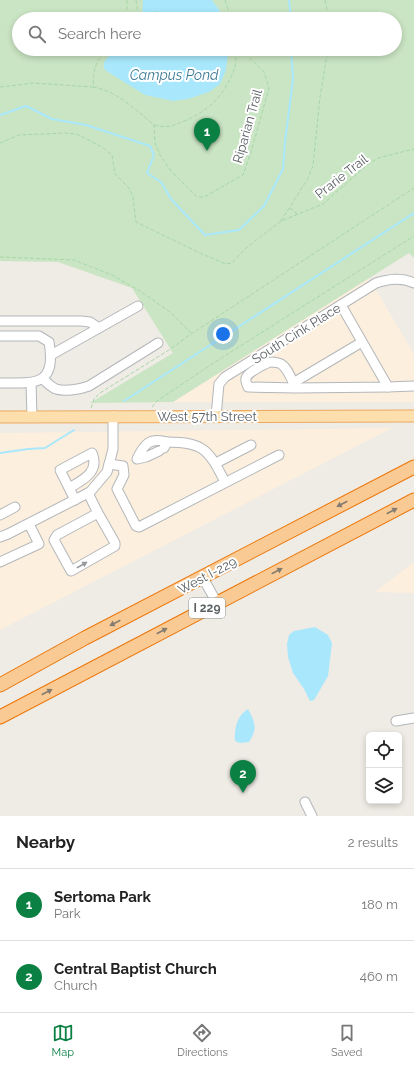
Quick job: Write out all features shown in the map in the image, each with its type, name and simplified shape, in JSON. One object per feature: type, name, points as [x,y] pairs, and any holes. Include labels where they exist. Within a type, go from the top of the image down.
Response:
[{"type":"highway","name":"West I-229","points":[[0,685],[85,638],[414,467]]},
{"type":"highway","name":"I 229","points":[[0,718],[414,500]]},
{"type":"highway","points":[[0,678],[85,638]]},
{"type":"main road","name":"West 57th Street","points":[[0,416],[414,416]]},
{"type":"street","name":"South Cink Place","points":[[216,416],[217,391],[221,380],[376,283],[387,280],[410,281]]},
{"type":"street","points":[[341,305],[388,387]]},
{"type":"street","points":[[51,355],[138,306]]},
{"type":"street","points":[[0,321],[81,321],[90,322],[99,328]]},
{"type":"street","points":[[0,336],[39,336],[49,342],[51,355],[49,369],[43,379],[32,383],[0,384]]},
{"type":"street","points":[[295,385],[362,342]]},
{"type":"street","points":[[43,379],[57,390],[81,389],[89,386],[158,343]]},
{"type":"street","points":[[295,385],[286,369],[281,364],[272,362],[248,375],[246,383],[248,387],[295,385],[388,387],[414,386]]},
{"type":"street","points":[[32,383],[32,416]]},
{"type":"street","points":[[0,537],[29,524],[88,493],[107,472],[113,448],[113,416]]},
{"type":"street","points":[[109,464],[123,466],[137,459],[142,448],[148,443],[158,441],[163,447],[183,442],[197,445],[209,454],[216,463],[225,482]]},
{"type":"street","points":[[216,463],[251,445]]},
{"type":"street","points":[[123,466],[124,475],[117,489],[137,527],[278,455]]},
{"type":"street","points":[[69,488],[75,500]]},
{"type":"street","points":[[88,493],[115,542],[115,546],[71,571],[54,540],[57,535],[98,513]]},
{"type":"street","points":[[0,515],[15,507]]},
{"type":"street","points":[[0,562],[39,544],[29,524]]},
{"type":"street","points":[[203,578],[217,603]]},
{"type":"street","points":[[396,721],[414,718]]},
{"type":"street","points":[[305,802],[312,816]]},
{"type":"path","points":[[127,0],[128,12]]},
{"type":"path","points":[[136,0],[138,12]]},
{"type":"path","points":[[225,0],[228,12]]},
{"type":"path","points":[[325,0],[328,12]]},
{"type":"path","points":[[93,87],[95,66],[101,56]]},
{"type":"path","points":[[0,87],[33,83],[102,88],[113,93],[154,125],[164,128],[198,115],[214,103],[226,86],[235,66],[236,56]]},
{"type":"path","name":"Riparian Trail","points":[[154,125],[155,143],[160,155],[171,171],[197,197],[204,198],[243,175],[252,152],[269,88],[264,72],[247,56]]},
{"type":"path","points":[[0,142],[19,135],[65,133],[77,134],[102,147],[112,155],[115,174],[129,188],[133,197],[136,222],[200,253],[226,264],[232,263],[246,248],[281,221],[307,180],[313,166],[320,97],[327,56]]},
{"type":"path","name":"Prarie Trail","points":[[281,221],[323,204],[367,165],[378,158],[414,149]]},
{"type":"path","points":[[92,416],[92,403],[100,393],[170,350],[191,334],[414,188]]},
{"type":"path","points":[[290,208],[298,214]]},
{"type":"path","points":[[150,416],[153,405],[182,384],[414,236]]},
{"type":"path","points":[[0,257],[74,260],[112,275],[140,291],[170,312],[191,334]]},
{"type":"shaded area","points":[[369,278],[414,354],[414,402],[173,402]]},
{"type":"shaded area","points":[[392,428],[0,630],[0,433]]},
{"type":"shaded area","points":[[414,562],[414,593],[375,592]]},
{"type":"green space","points":[[0,0],[414,0],[414,258],[409,253],[173,402],[90,403],[173,353],[132,288],[58,262],[0,261]]},
{"type":"water","points":[[143,0],[212,0],[220,12],[142,12]]},
{"type":"water","name":"Campus Pond","points":[[109,56],[228,56],[226,70],[220,84],[209,92],[188,99],[173,101],[145,95],[105,70],[105,60]]},
{"type":"water","points":[[315,627],[328,635],[332,643],[328,676],[314,700],[310,701],[293,673],[288,657],[287,644],[289,635],[294,631]]},
{"type":"water","points":[[248,709],[254,722],[254,733],[249,742],[240,743],[235,741],[236,727],[241,715]]},
{"type":"waterway","points":[[289,0],[290,12]]},
{"type":"waterway","points":[[0,115],[26,106],[52,119],[86,125],[150,146],[154,155],[147,173],[161,182],[171,199],[205,235],[239,230],[264,206],[283,169],[293,79],[291,56]]},
{"type":"waterway","points":[[124,401],[414,213]]},
{"type":"waterway","points":[[0,453],[45,448],[74,430]]},
{"type":"place","name":"Sertoma Park","points":[[207,151]]},
{"type":"place","name":"Central Baptist Church","points":[[243,793]]}]
